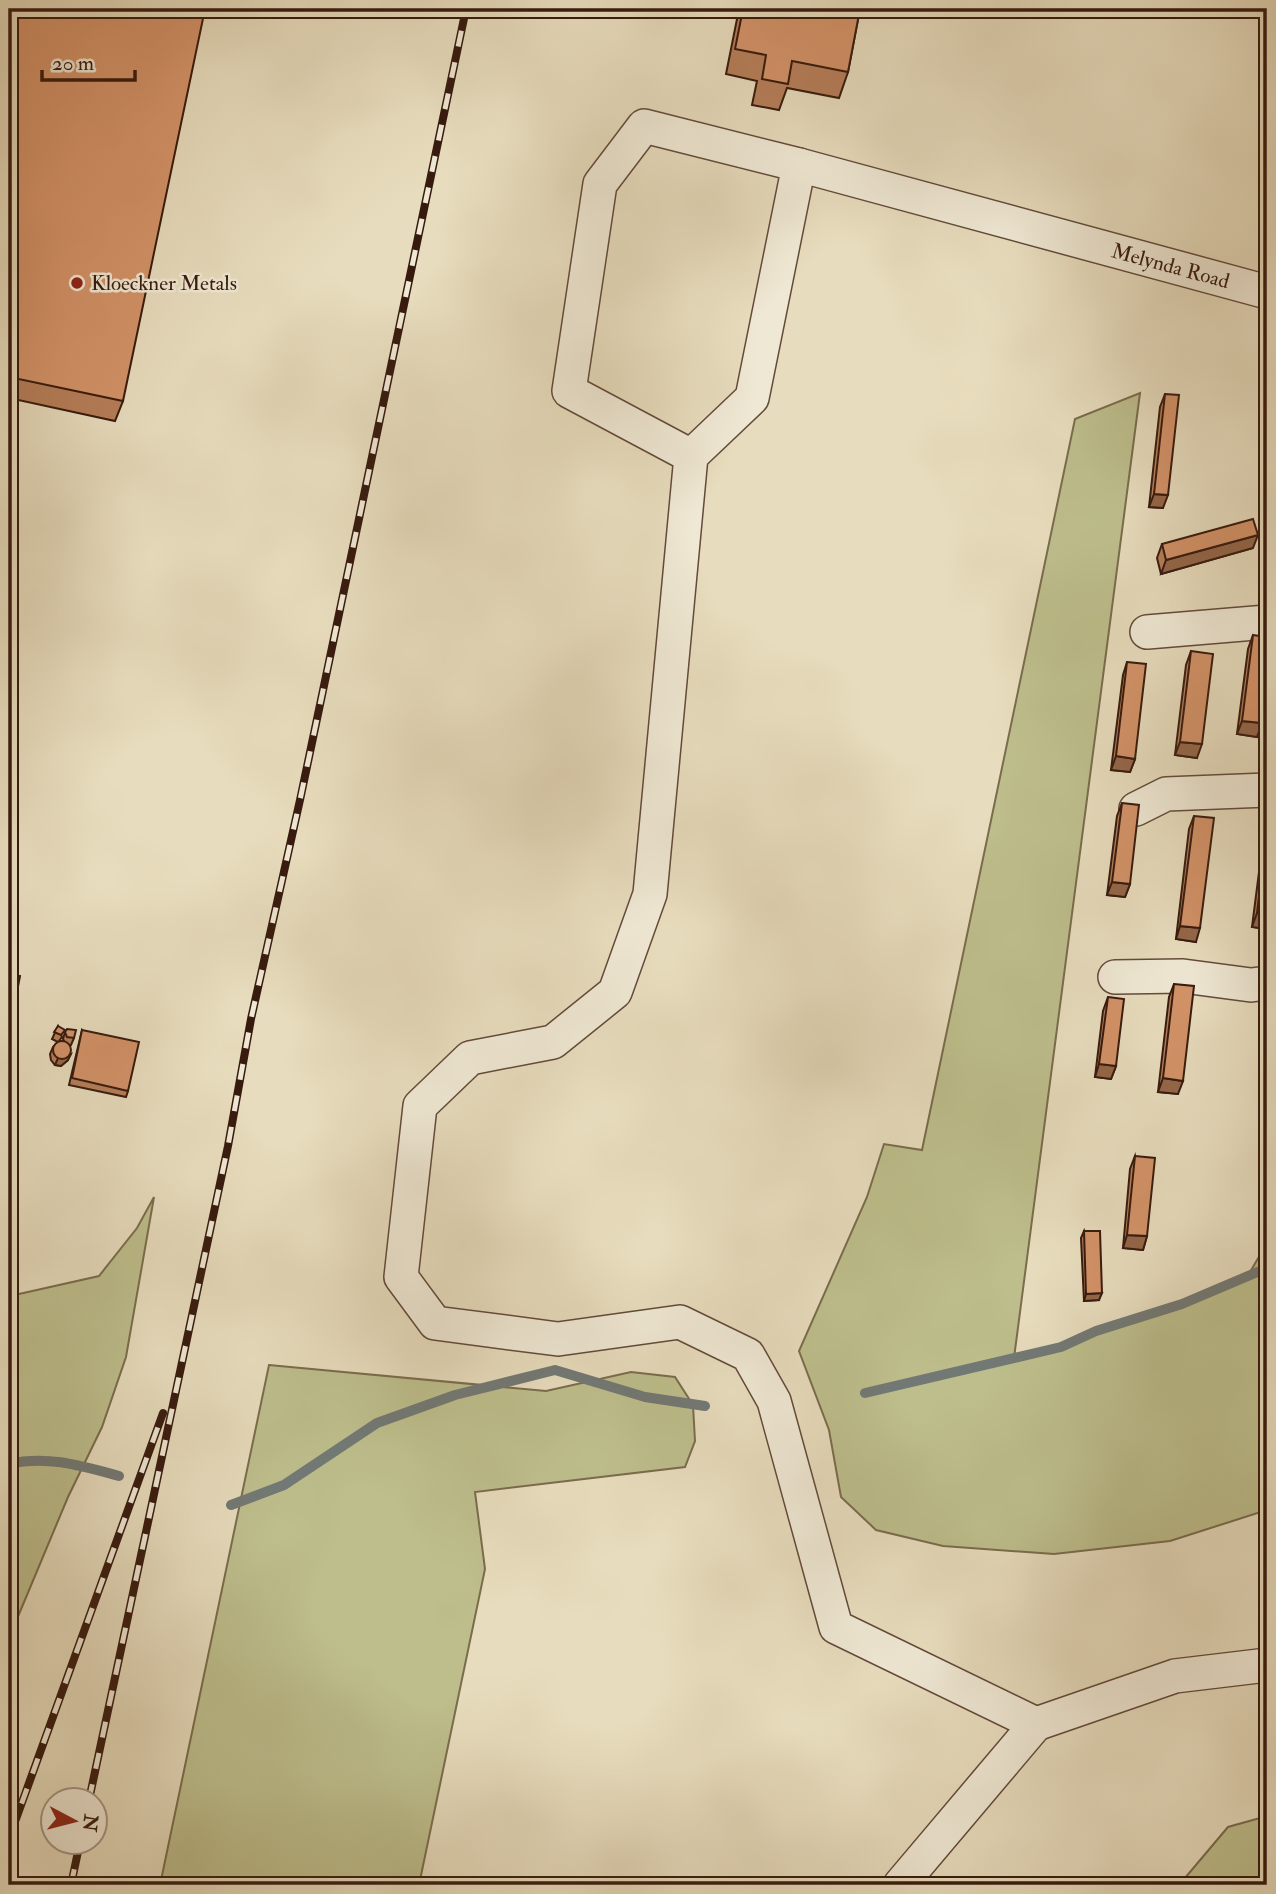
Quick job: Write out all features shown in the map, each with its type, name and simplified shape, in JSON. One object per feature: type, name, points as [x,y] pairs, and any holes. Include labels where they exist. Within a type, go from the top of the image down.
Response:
[{"type":"street","name":"Melynda Road","points":[[691,456],[569,391],[600,184],[645,126],[1267,292]]},
{"type":"street","points":[[799,165],[752,398],[691,456],[650,894],[615,992],[553,1042],[470,1058],[421,1106],[401,1277],[435,1323],[558,1339],[680,1322],[748,1354],[774,1401],[836,1627],[1036,1724]]},
{"type":"street","points":[[1147,632],[1267,622]]},
{"type":"street","points":[[1136,809],[1166,794],[1267,790]]},
{"type":"street","points":[[1115,978],[1183,976],[1251,985],[1267,983]]},
{"type":"street","points":[[900,1885],[1036,1724],[1175,1676],[1267,1665]]},
{"type":"green space","points":[[1140,393],[1014,1358],[1061,1347],[1246,1279],[1267,1243],[1267,1510],[1170,1541],[1054,1554],[943,1546],[876,1530],[841,1497],[829,1430],[799,1351],[867,1197],[884,1144],[922,1150],[1075,419]]},
{"type":"green space","points":[[154,1197],[126,1357],[102,1427],[68,1497],[9,1638],[9,1294],[99,1276],[137,1228]]},
{"type":"green space","points":[[269,1365],[546,1391],[631,1372],[675,1377],[693,1405],[695,1441],[685,1467],[475,1492],[485,1569],[419,1885],[160,1885]]},
{"type":"green space","points":[[1267,1816],[1267,1885],[1179,1885],[1228,1827]]},
{"type":"building","name":"Kloeckner Metals","points":[[9,9],[205,9],[123,401],[9,377]]},
{"type":"building","points":[[743,9],[860,9],[848,72],[792,61],[788,84],[762,79],[766,55],[735,49]]},
{"type":"building","points":[[1165,394],[1179,395],[1168,495],[1154,494]]},
{"type":"building","points":[[1253,519],[1258,535],[1166,560],[1162,544]]},
{"type":"building","points":[[1253,635],[1267,637],[1267,683],[1262,723],[1242,721]]},
{"type":"building","points":[[1191,651],[1213,654],[1202,744],[1180,742]]},
{"type":"building","points":[[1127,662],[1146,664],[1135,759],[1116,756]]},
{"type":"building","points":[[1122,803],[1139,805],[1130,884],[1112,882]]},
{"type":"building","points":[[1194,816],[1214,818],[1200,928],[1180,926]]},
{"type":"building","points":[[1267,829],[1267,915],[1257,913]]},
{"type":"building","points":[[9,974],[20,976],[9,1033]]},
{"type":"building","points":[[1174,984],[1194,986],[1183,1081],[1163,1078]]},
{"type":"building","points":[[1108,997],[1124,999],[1116,1066],[1099,1064]]},
{"type":"building","points":[[58,1026],[65,1030],[61,1035],[54,1032]]},
{"type":"building","points":[[67,1029],[76,1030],[74,1038],[67,1037]]},
{"type":"building","points":[[82,1030],[139,1042],[128,1091],[72,1078]]},
{"type":"building","points":[[62,1041],[68,1044],[71,1050],[68,1056],[62,1059],[56,1056],[53,1050],[56,1044]]},
{"type":"building","points":[[1135,1156],[1155,1158],[1147,1236],[1127,1235]]},
{"type":"building","points":[[1084,1231],[1100,1231],[1102,1293],[1086,1294]]},
{"type":"waterway","points":[[865,1393],[1061,1347],[1096,1331],[1182,1304],[1267,1268]]},
{"type":"waterway","points":[[231,1505],[284,1485],[377,1423],[455,1395],[555,1370],[645,1397],[705,1406]]},
{"type":"waterway","points":[[9,1464],[51,1461],[119,1476]]},
{"type":"railway","points":[[92,1786],[228,1146],[251,1019],[300,800],[466,9]]},
{"type":"railway","points":[[9,1833],[163,1413]]},
{"type":"railway","points":[[71,1885],[77,1856]]},
{"type":"place","name":"Kloeckner Metals","points":[[77,283]]}]
